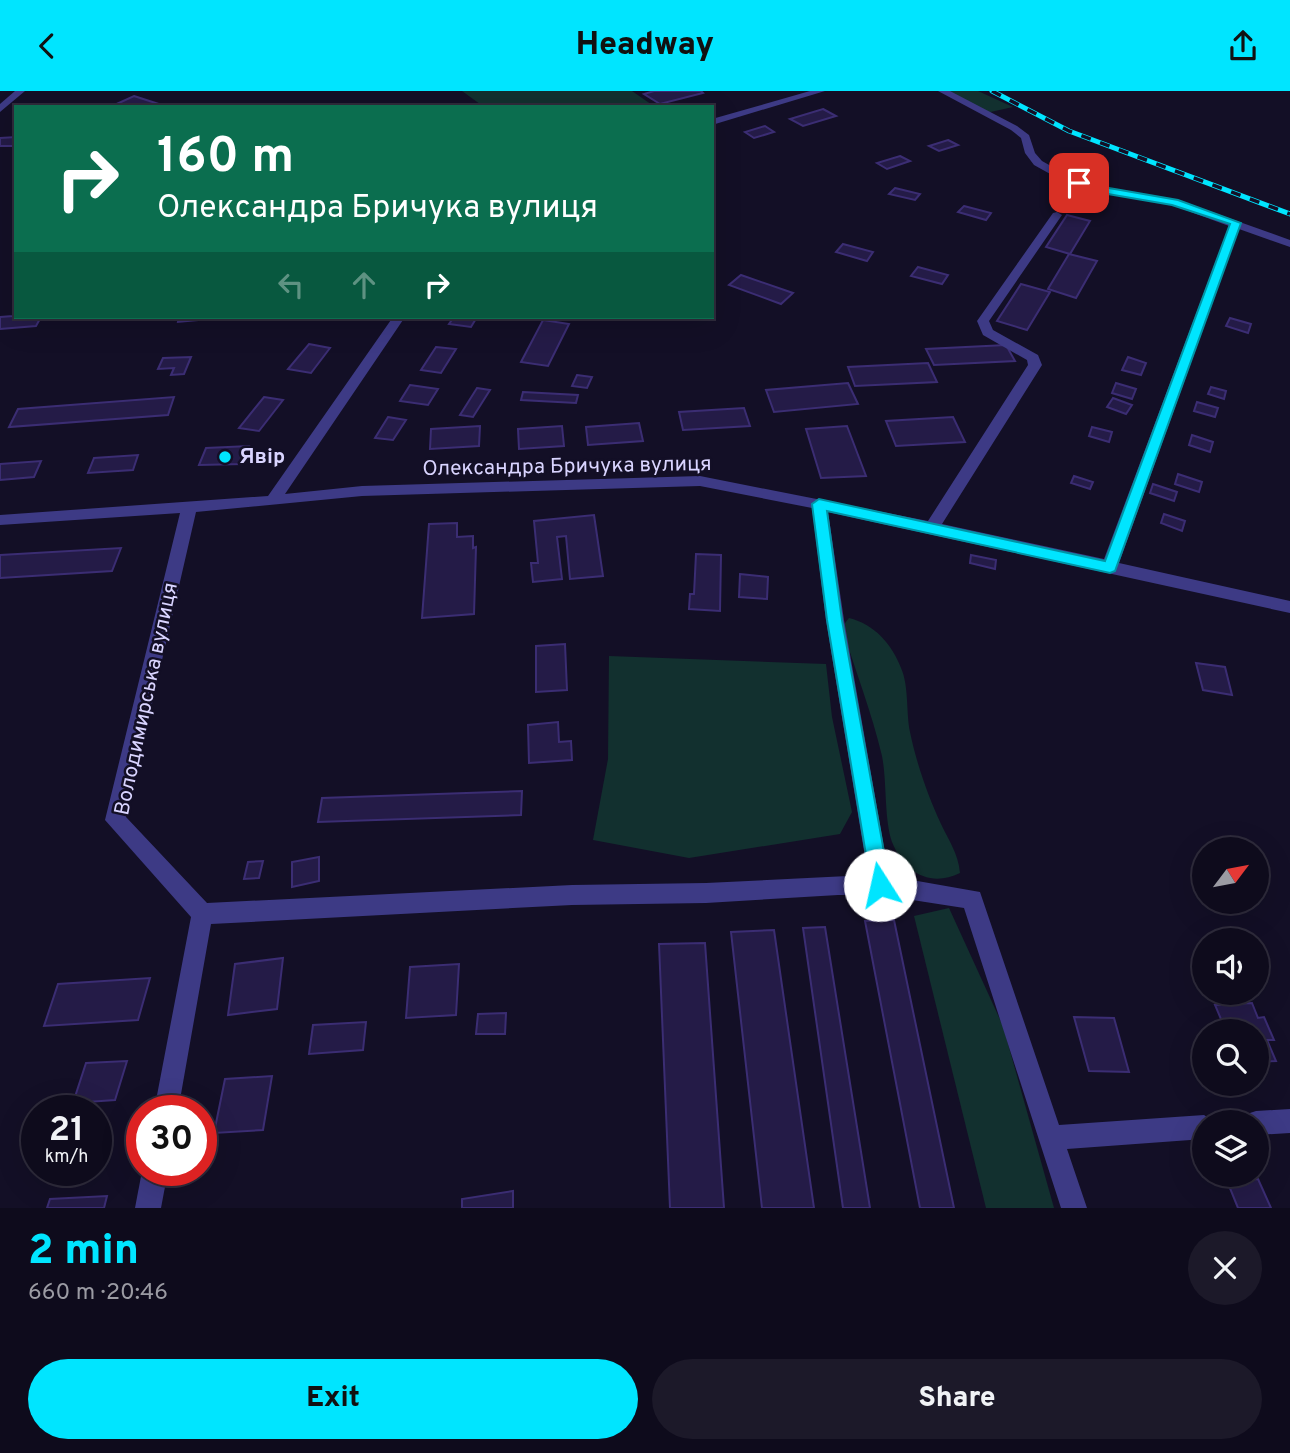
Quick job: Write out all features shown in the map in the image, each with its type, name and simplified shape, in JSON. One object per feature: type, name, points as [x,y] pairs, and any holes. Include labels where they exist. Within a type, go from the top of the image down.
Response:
[{"type":"street","points":[[0,109],[20,91]]},
{"type":"street","points":[[714,121],[820,91]]},
{"type":"street","points":[[943,91],[1014,128],[1026,137],[1030,153],[1038,163],[1055,173],[1102,190],[1174,202],[1290,244]]},
{"type":"street","points":[[932,527],[1035,365],[1033,358],[987,332],[983,321],[1057,215]]},
{"type":"street","points":[[1110,567],[1236,223]]},
{"type":"street","points":[[273,501],[398,319]]},
{"type":"street","name":"Олександра Бричука вулиця","points":[[0,520],[273,501],[362,491],[701,481],[932,527],[1290,607]]},
{"type":"street","points":[[819,504],[835,620],[880,885]]},
{"type":"street","name":"Володимирська вулиця","points":[[191,505],[116,820],[202,914]]},
{"type":"street","points":[[169,1095],[202,914],[572,895],[706,893],[880,885],[972,899],[1074,1208]]},
{"type":"street","points":[[1269,1122],[1290,1121]]},
{"type":"street","points":[[1052,1137],[1192,1128]]},
{"type":"street","points":[[148,1208],[152,1186]]},
{"type":"green space","points":[[462,91],[632,91],[652,105],[481,105]]},
{"type":"green space","points":[[943,91],[978,91],[1013,107],[986,113]]},
{"type":"green space","points":[[849,618],[866,625],[881,636],[904,675],[909,724],[916,755],[932,802],[955,853],[960,873],[938,879],[919,874],[903,862],[892,842],[882,756],[842,627]]},
{"type":"green space","points":[[609,656],[826,664],[832,717],[852,812],[840,834],[689,858],[593,840],[608,759]]},
{"type":"green space","points":[[949,908],[1003,1026],[1054,1208],[986,1208],[914,916]]},
{"type":"building","points":[[654,91],[703,93],[660,104],[644,94]]},
{"type":"building","points":[[134,96],[162,105],[114,105]]},
{"type":"building","points":[[823,109],[836,116],[803,126],[790,119]]},
{"type":"building","points":[[765,126],[774,132],[754,138],[745,132]]},
{"type":"building","points":[[14,137],[14,146],[0,146],[0,138]]},
{"type":"building","points":[[948,140],[958,145],[939,151],[929,146]]},
{"type":"building","points":[[900,156],[910,161],[887,169],[877,163]]},
{"type":"building","points":[[895,188],[920,194],[915,200],[889,194]]},
{"type":"building","points":[[964,206],[991,213],[986,220],[958,212]]},
{"type":"building","points":[[1067,215],[1090,221],[1070,254],[1046,247]]},
{"type":"building","points":[[843,244],[873,252],[867,261],[836,252]]},
{"type":"building","points":[[1069,254],[1097,261],[1076,298],[1048,289]]},
{"type":"building","points":[[918,267],[948,275],[942,284],[911,276]]},
{"type":"building","points":[[741,275],[793,293],[781,304],[729,285]]},
{"type":"building","points":[[1021,284],[1050,292],[1027,330],[997,321]]},
{"type":"building","points":[[13,316],[14,319],[40,319],[36,326],[0,329],[0,317]]},
{"type":"building","points":[[1230,318],[1251,324],[1248,333],[1226,326]]},
{"type":"building","points":[[179,319],[210,319],[178,322]]},
{"type":"building","points":[[453,319],[476,319],[471,327],[449,324]]},
{"type":"building","points":[[543,320],[569,324],[548,366],[521,362]]},
{"type":"building","points":[[309,344],[330,348],[311,373],[288,369]]},
{"type":"building","points":[[1006,345],[1015,361],[934,365],[926,349]]},
{"type":"building","points":[[436,347],[456,349],[441,373],[421,370]]},
{"type":"building","points":[[191,357],[184,374],[171,375],[174,368],[158,369],[163,358]]},
{"type":"building","points":[[1128,357],[1146,363],[1141,375],[1122,370]]},
{"type":"building","points":[[928,363],[937,382],[855,386],[848,367]]},
{"type":"building","points":[[577,375],[592,377],[587,388],[572,386]]},
{"type":"building","points":[[848,383],[858,404],[774,412],[766,390]]},
{"type":"building","points":[[1116,383],[1136,389],[1132,399],[1112,393]]},
{"type":"building","points":[[410,385],[438,389],[428,405],[400,401]]},
{"type":"building","points":[[1211,387],[1226,391],[1224,399],[1208,394]]},
{"type":"building","points":[[477,388],[490,390],[473,417],[460,415]]},
{"type":"building","points":[[523,392],[578,395],[576,403],[521,400]]},
{"type":"building","points":[[174,397],[168,415],[9,427],[18,409]]},
{"type":"building","points":[[264,397],[283,400],[259,431],[239,428]]},
{"type":"building","points":[[1113,398],[1132,405],[1126,414],[1107,407]]},
{"type":"building","points":[[1197,402],[1218,408],[1215,417],[1194,411]]},
{"type":"building","points":[[744,408],[750,426],[683,430],[679,412]]},
{"type":"building","points":[[388,417],[406,420],[393,440],[375,438]]},
{"type":"building","points":[[953,417],[965,442],[896,446],[886,421]]},
{"type":"building","points":[[639,423],[643,441],[588,445],[586,427]]},
{"type":"building","points":[[480,426],[479,446],[430,449],[431,429]]},
{"type":"building","points":[[562,426],[564,446],[519,449],[518,429]]},
{"type":"building","points":[[847,426],[866,476],[821,478],[806,429]]},
{"type":"building","points":[[1092,427],[1112,432],[1109,442],[1089,436]]},
{"type":"building","points":[[1192,435],[1213,442],[1210,452],[1189,445]]},
{"type":"building","points":[[249,446],[243,464],[199,465],[206,448]]},
{"type":"building","points":[[138,455],[133,470],[88,473],[94,458]]},
{"type":"building","points":[[41,461],[34,477],[0,480],[0,464]]},
{"type":"building","points":[[1178,474],[1202,482],[1199,492],[1175,484]]},
{"type":"building","points":[[1074,476],[1093,482],[1090,489],[1071,483]]},
{"type":"building","points":[[1153,484],[1177,492],[1174,501],[1150,493]]},
{"type":"building","points":[[1164,514],[1185,521],[1182,531],[1161,523]]},
{"type":"building","points":[[594,515],[603,576],[570,579],[566,536],[557,537],[562,579],[533,582],[531,563],[538,563],[534,521]]},
{"type":"building","points":[[457,523],[457,537],[473,536],[473,548],[476,547],[474,614],[422,618],[429,524]]},
{"type":"building","points":[[121,548],[112,571],[0,578],[0,555]]},
{"type":"building","points":[[696,554],[721,555],[720,611],[689,609],[690,594],[694,594]]},
{"type":"building","points":[[971,555],[996,560],[995,569],[970,563]]},
{"type":"building","points":[[740,574],[768,577],[767,599],[739,597]]},
{"type":"building","points":[[565,644],[567,690],[536,692],[536,646]]},
{"type":"building","points":[[1196,663],[1225,667],[1232,695],[1203,690]]},
{"type":"building","points":[[558,722],[559,742],[571,741],[572,760],[529,763],[528,725]]},
{"type":"building","points":[[522,791],[521,815],[318,822],[322,798]]},
{"type":"building","points":[[319,857],[319,881],[292,887],[292,862]]},
{"type":"building","points":[[263,861],[259,878],[244,879],[248,862]]},
{"type":"building","points":[[894,920],[954,1208],[920,1208],[865,921]]},
{"type":"building","points":[[825,927],[870,1208],[843,1208],[803,928]]},
{"type":"building","points":[[774,930],[814,1208],[762,1208],[731,932]]},
{"type":"building","points":[[705,943],[724,1208],[670,1208],[659,944]]},
{"type":"building","points":[[283,958],[277,1009],[228,1015],[235,964]]},
{"type":"building","points":[[459,964],[456,1015],[406,1018],[410,967]]},
{"type":"building","points":[[150,978],[138,1020],[44,1026],[58,984]]},
{"type":"building","points":[[1215,1005],[1253,1005],[1258,1018],[1265,1019],[1221,1019]]},
{"type":"building","points":[[506,1013],[505,1034],[476,1034],[478,1014]]},
{"type":"building","points":[[1074,1017],[1114,1018],[1129,1072],[1089,1071]]},
{"type":"building","points":[[366,1022],[363,1050],[309,1054],[313,1025]]},
{"type":"building","points":[[1269,1045],[1276,1061],[1269,1061]]},
{"type":"building","points":[[127,1061],[115,1100],[112,1100],[112,1095],[76,1095],[86,1063]]},
{"type":"building","points":[[272,1076],[263,1130],[217,1133],[217,1118],[225,1079]]},
{"type":"building","points":[[1229,1187],[1262,1187],[1271,1208],[1238,1208]]},
{"type":"building","points":[[513,1191],[513,1208],[462,1208],[462,1199]]},
{"type":"building","points":[[107,1196],[104,1208],[47,1208],[50,1199]]},
{"type":"railway","points":[[992,91],[1069,131],[1290,214]]},
{"type":"place","name":"Явiр","points":[[225,457]]},
{"type":"route","points":[[880,885],[835,620],[819,504],[1110,567],[1236,223],[1174,202],[1102,190],[1079,183]]}]
